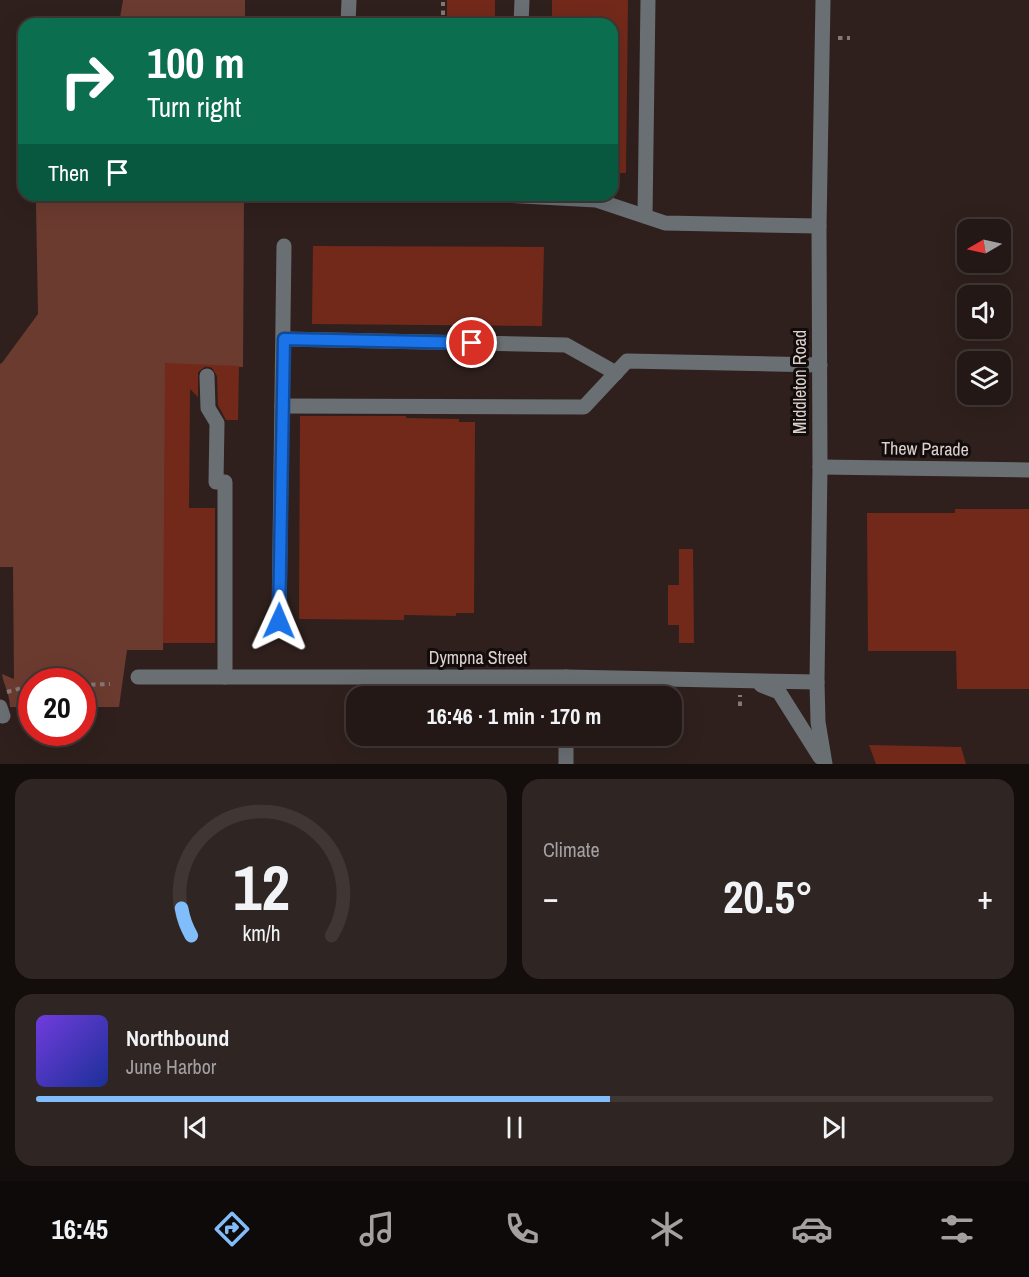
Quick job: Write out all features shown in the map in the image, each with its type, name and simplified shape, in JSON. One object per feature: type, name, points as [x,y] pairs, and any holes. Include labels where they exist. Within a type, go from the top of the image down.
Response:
[{"type":"street","points":[[348,18],[349,0]]},
{"type":"street","points":[[521,18],[522,0]]},
{"type":"street","points":[[645,216],[648,0]]},
{"type":"street","name":"Middleton Road","points":[[823,0],[819,226],[820,466],[817,682],[818,722],[825,764]]},
{"type":"street","points":[[599,201],[665,223],[819,226]]},
{"type":"street","points":[[279,621],[284,246]]},
{"type":"street","points":[[284,339],[566,345],[616,373]]},
{"type":"street","points":[[282,406],[584,407],[627,361],[820,365]]},
{"type":"street","points":[[207,376],[208,408],[217,423],[216,482],[225,482],[225,677]]},
{"type":"street","name":"Thew Parade","points":[[820,466],[1029,470]]},
{"type":"street","name":"Dympna Street","points":[[138,676],[817,682]]},
{"type":"street","points":[[566,678],[566,686]]},
{"type":"street","name":"Middleton Road","points":[[753,681],[778,692],[825,764]]},
{"type":"street","points":[[566,746],[566,764]]},
{"type":"path","points":[[443,2],[443,18]]},
{"type":"path","points":[[835,38],[850,38]]},
{"type":"path","points":[[96,684],[110,684]]},
{"type":"path","points":[[14,691],[18,690]]},
{"type":"shaded area","points":[[123,0],[245,0],[245,18],[120,18]]},
{"type":"shaded area","points":[[38,201],[244,201],[243,367],[170,366],[163,650],[127,650],[119,707],[96,707],[96,668],[18,668],[18,707],[10,707],[2,674],[14,679],[13,567],[0,567],[0,364],[38,314],[36,204]]},
{"type":"building","points":[[447,0],[495,0],[495,18],[447,18]]},
{"type":"building","points":[[552,0],[628,0],[626,173],[618,173],[618,18],[552,18]]},
{"type":"building","points":[[313,246],[544,247],[542,326],[312,324]]},
{"type":"building","points":[[165,363],[239,366],[238,420],[226,420],[218,405],[217,376],[212,368],[206,366],[198,372],[198,397],[190,389],[189,508],[215,508],[215,643],[163,643]]},
{"type":"building","points":[[300,416],[406,416],[406,418],[459,419],[459,422],[475,422],[474,613],[456,613],[456,616],[404,615],[404,620],[299,619]]},
{"type":"building","points":[[955,509],[1029,509],[1029,689],[957,689],[956,651],[868,651],[867,513],[955,513]]},
{"type":"building","points":[[679,549],[693,549],[694,643],[679,643],[679,625],[668,625],[668,585],[679,585]]},
{"type":"building","points":[[869,745],[961,747],[966,764],[876,764]]},
{"type":"route","points":[[279,621],[284,339],[472,343]]}]
